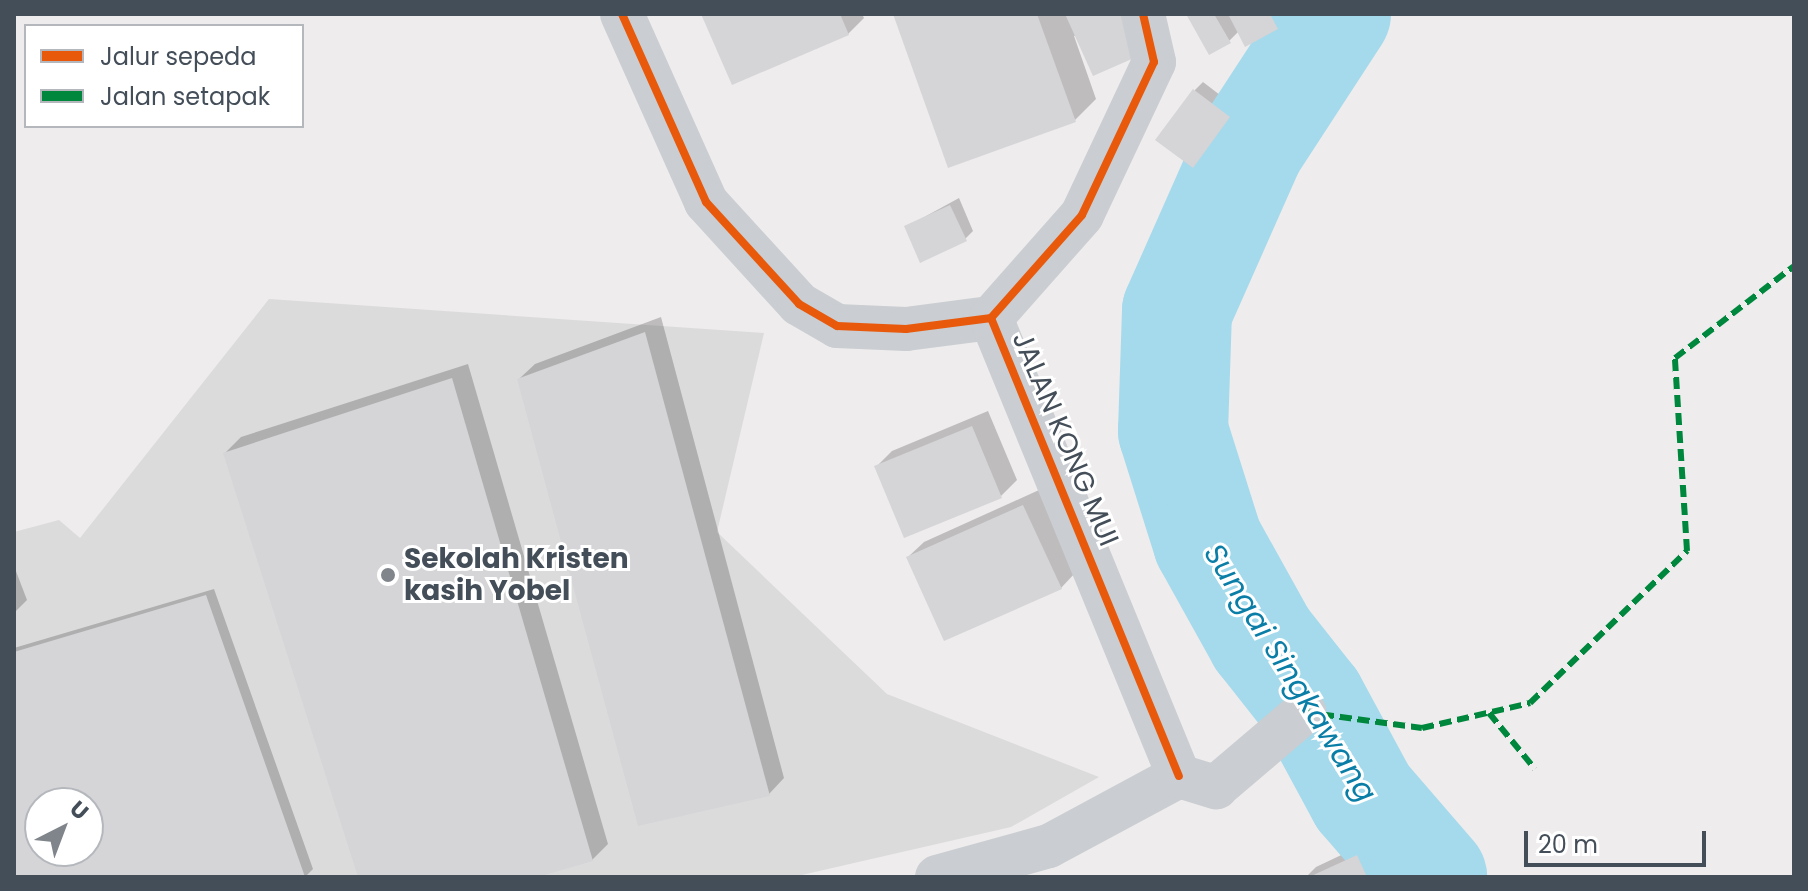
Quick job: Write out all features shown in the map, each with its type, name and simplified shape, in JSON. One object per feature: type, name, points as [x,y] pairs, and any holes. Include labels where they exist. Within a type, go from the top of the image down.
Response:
[{"type":"street","points":[[622,14],[706,202],[799,304],[837,326],[906,329],[991,318]]},
{"type":"street","name":"JALAN KONG MUI","points":[[1143,14],[1154,62],[1082,215],[991,318],[1198,781]]},
{"type":"street","points":[[937,877],[1049,846],[1198,781],[1304,712]]},
{"type":"shaded area","name":"Sekolah Kristen kasih Yobel","points":[[269,299],[764,333],[717,532],[887,694],[1099,777],[1011,827],[793,877],[14,877],[14,532],[59,520],[80,538]]},
{"type":"building","points":[[701,14],[840,14],[849,35],[732,85]]},
{"type":"building","points":[[893,14],[1037,14],[1076,122],[948,168]]},
{"type":"building","points":[[1065,14],[1133,14],[1150,51],[1093,76]]},
{"type":"building","points":[[1186,14],[1214,14],[1231,43],[1209,55]]},
{"type":"building","points":[[1228,14],[1270,14],[1278,29],[1245,47]]},
{"type":"building","points":[[1193,89],[1230,117],[1193,168],[1155,140]]},
{"type":"building","points":[[950,205],[967,241],[920,263],[904,226]]},
{"type":"building","points":[[645,332],[770,796],[638,826],[517,379]]},
{"type":"building","points":[[452,378],[593,861],[538,877],[358,877],[223,453]]},
{"type":"building","points":[[972,426],[1002,498],[904,538],[874,466]]},
{"type":"building","points":[[1023,505],[1062,589],[944,641],[906,557]]},
{"type":"building","points":[[206,595],[305,877],[14,877],[14,652]]},
{"type":"building","points":[[1357,855],[1367,877],[1309,877]]},
{"type":"waterway","name":"Sungai Singkawang","points":[[1336,14],[1250,146],[1177,311],[1173,431],[1208,542],[1262,639],[1311,701],[1363,797],[1432,877]]},
{"type":"marked path","points":[[1304,712],[1422,728],[1530,703],[1687,551],[1675,358],[1794,266]]},
{"type":"marked path","points":[[1489,713],[1535,769]]},
{"type":"cycle path","points":[[622,14],[706,202],[799,304],[837,326],[906,329],[991,318]]},
{"type":"cycle path","points":[[991,318],[1082,215],[1154,62],[1143,14]]},
{"type":"cycle path","points":[[991,318],[1179,776]]},
{"type":"place","name":"Sekolah Kristen kasih Yobel","points":[[388,575]]}]
